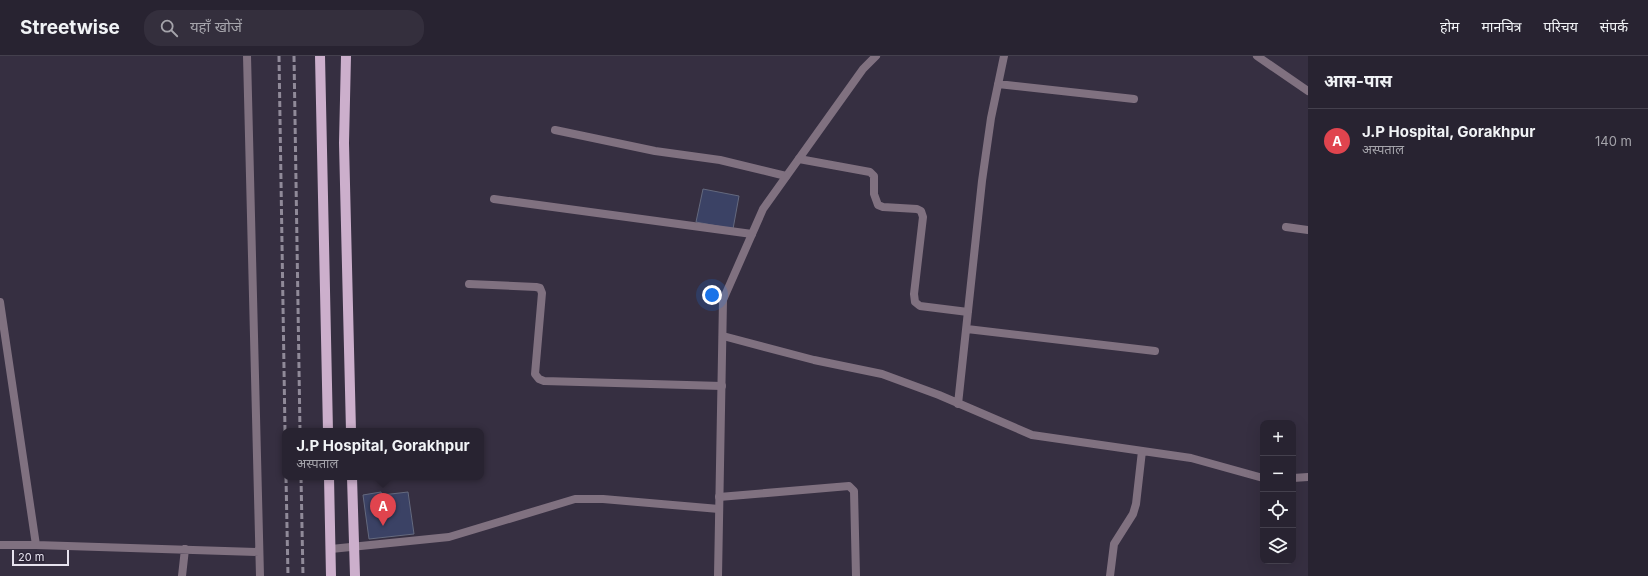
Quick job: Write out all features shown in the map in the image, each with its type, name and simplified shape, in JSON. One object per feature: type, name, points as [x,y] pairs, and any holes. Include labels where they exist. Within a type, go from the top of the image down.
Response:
[{"type":"main road","points":[[320,56],[328,428]]},
{"type":"main road","points":[[346,56],[344,143],[351,428]]},
{"type":"main road","points":[[329,480],[331,576]]},
{"type":"main road","points":[[352,480],[355,576]]},
{"type":"street","points":[[247,56],[260,576]]},
{"type":"street","points":[[718,576],[723,300],[763,208],[862,70],[876,56]]},
{"type":"street","points":[[958,404],[982,181],[1004,56]]},
{"type":"street","points":[[1257,56],[1308,90]]},
{"type":"street","points":[[998,84],[1134,99]]},
{"type":"street","points":[[555,130],[655,151],[720,160],[786,176]]},
{"type":"street","points":[[799,159],[870,172],[874,176],[874,194],[878,205],[883,207],[917,209],[921,211],[922,217],[914,294],[915,302],[920,306],[968,312]]},
{"type":"street","points":[[494,200],[752,234]]},
{"type":"street","points":[[1286,227],[1308,230]]},
{"type":"street","points":[[468,284],[540,288],[542,293],[536,374],[539,379],[544,381],[722,386]]},
{"type":"street","points":[[0,302],[36,544]]},
{"type":"street","points":[[966,329],[1155,351]]},
{"type":"street","points":[[723,336],[814,360],[882,374],[1032,435],[1191,458],[1260,477]]},
{"type":"street","points":[[1110,576],[1114,544],[1134,509],[1142,451]]},
{"type":"street","points":[[1296,478],[1308,477]]},
{"type":"street","points":[[720,497],[849,486],[854,491],[856,576]]},
{"type":"street","points":[[331,549],[449,537],[575,499],[604,499],[719,509]]},
{"type":"street","points":[[0,545],[36,544],[259,552]]},
{"type":"street","points":[[182,576],[185,549]]},
{"type":"building","points":[[703,189],[739,196],[733,229],[696,222]]},
{"type":"building","points":[[381,492],[382,495],[408,492],[414,534],[369,539],[363,495]]},
{"type":"railway","points":[[279,56],[285,428]]},
{"type":"railway","points":[[294,56],[300,428]]},
{"type":"railway","points":[[286,480],[288,576]]},
{"type":"railway","points":[[301,480],[303,576]]},
{"type":"place","name":"J.P Hospital, Gorakhpur","points":[[383,526]]}]
